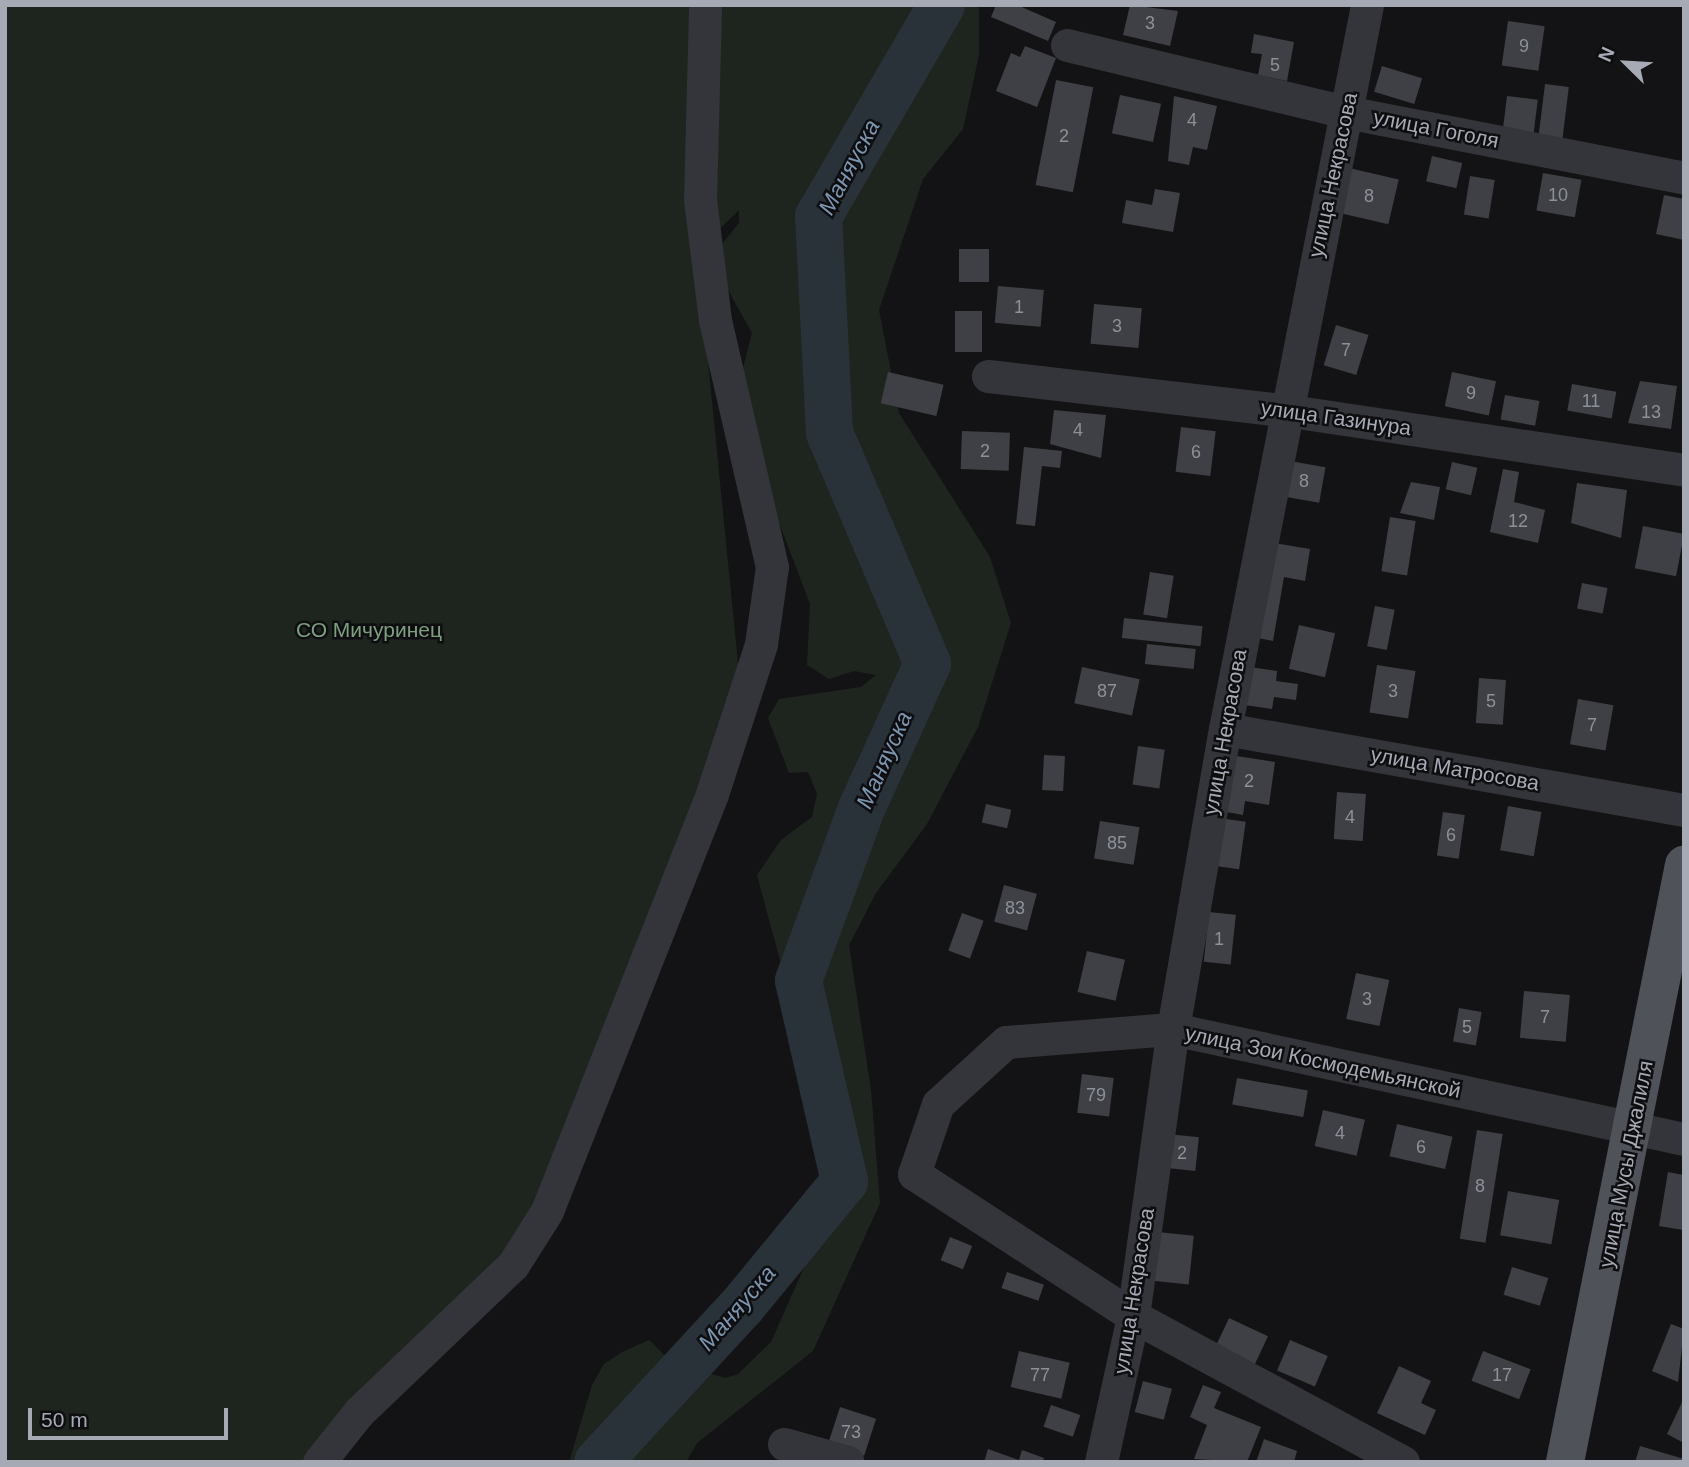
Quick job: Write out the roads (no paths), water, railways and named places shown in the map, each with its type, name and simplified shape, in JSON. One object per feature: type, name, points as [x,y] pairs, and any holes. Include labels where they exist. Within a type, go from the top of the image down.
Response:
[{"type":"main road","name":"улица Мусы Джалиля","points":[[1564,1462],[1634,1129],[1684,865]]},
{"type":"street","points":[[319,1462],[359,1412],[513,1265],[547,1211],[712,794],[761,644],[772,567],[715,320],[700,201],[705,5]]},
{"type":"street","name":"улица Некрасова","points":[[1101,1462],[1133,1316],[1172,1029],[1225,729],[1284,410],[1367,5]]},
{"type":"street","name":"улица Гоголя","points":[[1067,45],[1346,111],[1684,178]]},
{"type":"street","name":"улица Газинура","points":[[988,376],[1284,410],[1684,470]]},
{"type":"street","name":"улица Матросова","points":[[1225,729],[1684,810]]},
{"type":"street","name":"улица Зои Космодемьянской","points":[[1133,1316],[914,1174],[938,1104],[1006,1042],[1172,1029],[1684,1139]]},
{"type":"street","points":[[1133,1316],[1403,1462]]},
{"type":"street","points":[[785,1444],[848,1462]]},
{"type":"waterway","name":"Маняуска","points":[[597,1462],[742,1305],[844,1181],[798,980],[861,808],[927,663],[829,432],[818,216],[941,5]]},
{"type":"park label","name":"СО Мичуринец","points":[[369,630]]}]
